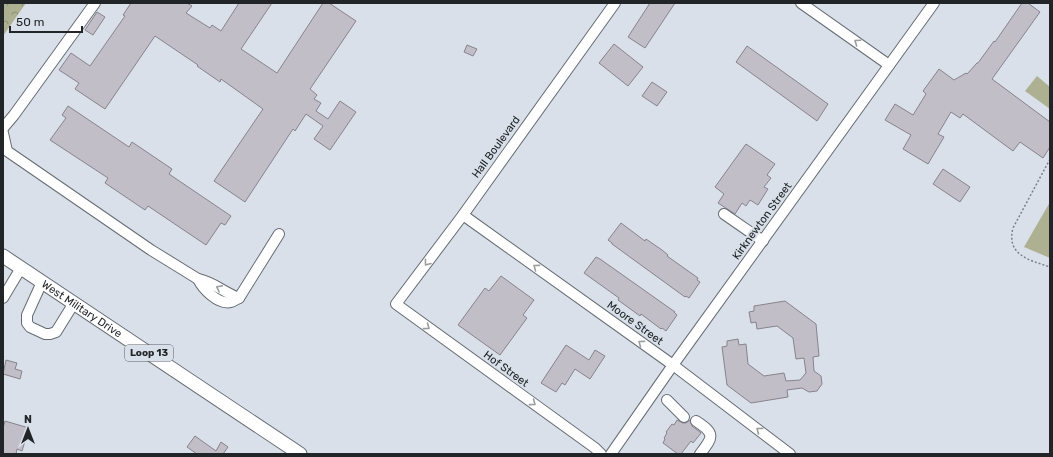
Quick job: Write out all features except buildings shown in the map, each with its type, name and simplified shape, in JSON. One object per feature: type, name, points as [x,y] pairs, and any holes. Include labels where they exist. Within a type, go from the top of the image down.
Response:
[{"type":"main road","name":"West Military Drive","points":[[3,256],[295,453]]},
{"type":"street","points":[[3,128],[14,115],[94,3]]},
{"type":"street","name":"Hall Boulevard","points":[[396,304],[463,215],[615,3]]},
{"type":"street","points":[[801,3],[889,65]]},
{"type":"street","name":"Kirknewton Street","points":[[611,454],[673,365],[934,3]]},
{"type":"street","points":[[3,133],[7,151],[198,280],[206,290],[221,301],[232,302],[239,298],[279,234]]},
{"type":"street","points":[[724,214],[762,241]]},
{"type":"street","name":"Moore Street","points":[[463,215],[673,365],[790,454]]},
{"type":"street","points":[[3,298],[21,268]]},
{"type":"street","points":[[42,282],[27,315],[27,323],[30,327],[45,334],[56,332],[74,303]]},
{"type":"street","name":"Hof Street","points":[[396,304],[591,444],[601,454]]},
{"type":"street","points":[[667,400],[685,415]]},
{"type":"street","points":[[695,454],[706,438],[705,433],[695,422],[706,427],[710,434],[710,441],[700,454]]},
{"type":"path","points":[[1050,159],[1013,228],[1011,240],[1017,253],[1025,258],[1050,267]]},
{"type":"green space","points":[[3,3],[26,3],[3,36]]},
{"type":"green space","points":[[1037,76],[1050,87],[1050,109],[1025,91]]},
{"type":"green space","points":[[1050,202],[1050,258],[1024,247]]}]
